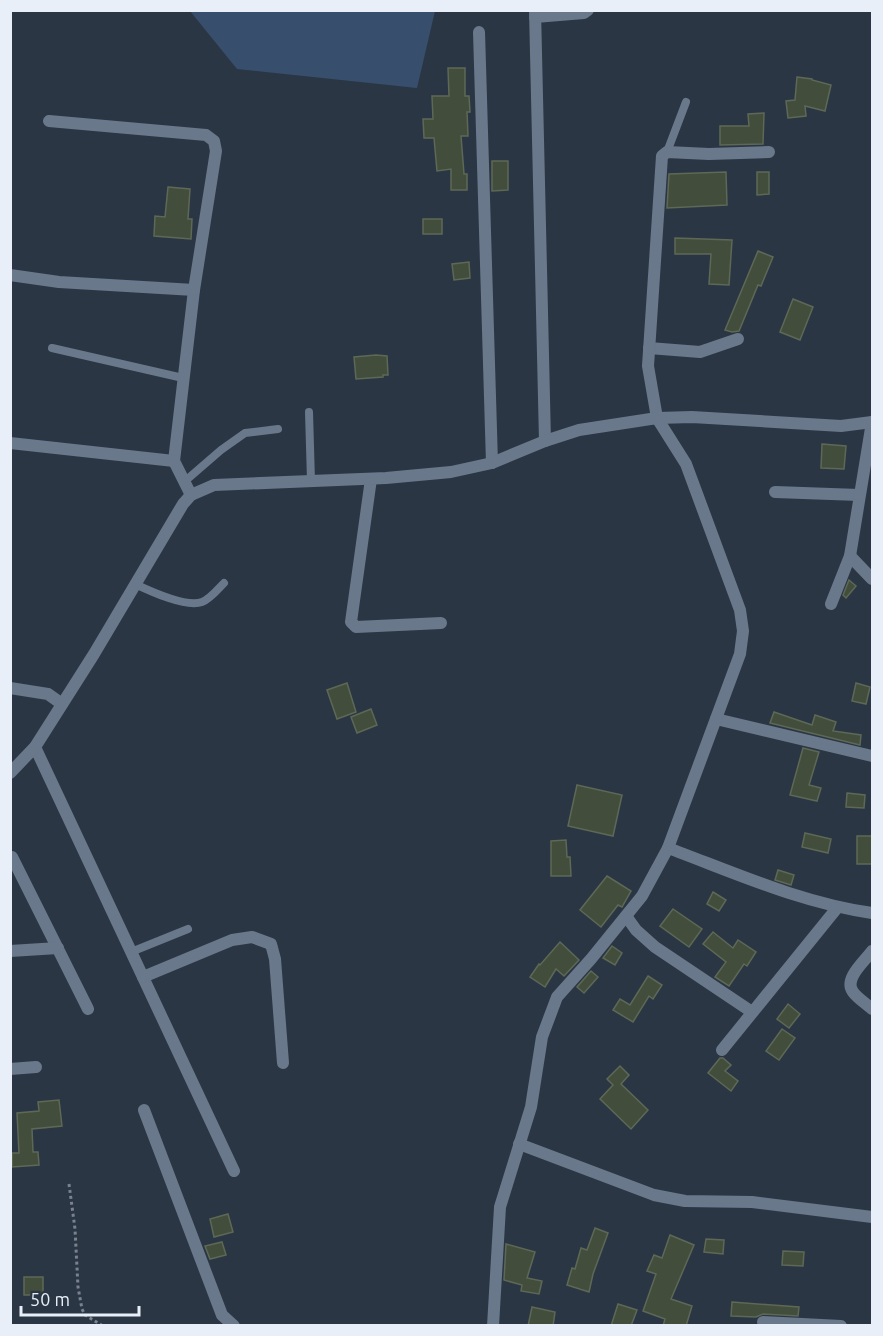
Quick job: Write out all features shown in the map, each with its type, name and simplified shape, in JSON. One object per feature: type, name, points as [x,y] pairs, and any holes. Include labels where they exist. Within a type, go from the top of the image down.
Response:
[{"type":"street","points":[[545,441],[535,14],[584,13],[588,10]]},
{"type":"street","points":[[479,32],[492,463]]},
{"type":"street","points":[[48,121],[206,135],[214,141],[216,151],[194,290],[174,461],[191,495]]},
{"type":"street","points":[[493,1326],[500,1207],[531,1107],[542,1037],[556,997],[591,959],[642,896],[668,848],[740,654],[743,631],[740,610],[686,464],[657,418],[648,366],[662,156],[667,152],[709,154],[769,152]]},
{"type":"street","points":[[10,275],[59,282],[194,290]]},
{"type":"street","points":[[649,348],[700,352],[738,339]]},
{"type":"street","points":[[10,773],[35,747],[183,504],[191,495],[214,485],[371,479],[451,472],[492,463],[579,430],[657,418],[692,417],[841,426],[872,422],[849,556],[831,604]]},
{"type":"street","points":[[10,443],[174,461]]},
{"type":"street","points":[[371,479],[351,622],[356,627],[441,623]]},
{"type":"street","points":[[775,492],[859,495]]},
{"type":"street","points":[[849,556],[873,579]]},
{"type":"street","points":[[10,688],[48,694],[62,704]]},
{"type":"street","points":[[716,719],[873,756]]},
{"type":"street","points":[[35,747],[234,1171]]},
{"type":"street","points":[[668,848],[779,890],[837,908],[873,913]]},
{"type":"street","points":[[12,857],[88,1009]]},
{"type":"street","points":[[722,1050],[837,908]]},
{"type":"street","points":[[626,916],[636,930],[655,947],[752,1012]]},
{"type":"street","points":[[143,977],[232,940],[252,937],[271,944],[275,959],[283,1063]]},
{"type":"street","points":[[10,951],[58,948]]},
{"type":"street","points":[[873,951],[851,978],[850,985],[853,992],[873,1009]]},
{"type":"street","points":[[10,1069],[36,1067]]},
{"type":"street","points":[[144,1110],[222,1315],[234,1326]]},
{"type":"street","points":[[519,1144],[654,1195],[685,1201],[752,1202],[873,1217]]},
{"type":"street","points":[[764,1322],[841,1326]]},
{"type":"lane","points":[[667,152],[686,102]]},
{"type":"lane","points":[[52,348],[183,378]]},
{"type":"lane","points":[[309,412],[311,481]]},
{"type":"lane","points":[[184,482],[221,450],[245,434],[278,429]]},
{"type":"lane","points":[[135,584],[158,594],[190,603],[203,602],[224,583]]},
{"type":"lane","points":[[131,952],[188,929]]},
{"type":"path","points":[[69,1184],[82,1309],[86,1315],[103,1326]]},
{"type":"shaded area","points":[[190,11],[435,11],[417,88],[237,69]]},
{"type":"building","points":[[448,68],[465,68],[465,96],[469,96],[470,112],[467,112],[468,136],[461,136],[467,190],[451,190],[451,169],[437,171],[434,138],[424,138],[423,119],[433,119],[432,96],[449,96]]},
{"type":"building","points":[[797,77],[831,85],[825,111],[805,106],[806,116],[788,118],[786,101],[795,100]]},
{"type":"building","points":[[764,113],[763,144],[720,145],[720,126],[749,126],[748,114]]},
{"type":"building","points":[[492,161],[508,161],[508,190],[492,191]]},
{"type":"building","points":[[726,172],[727,205],[667,208],[669,174]]},
{"type":"building","points":[[757,172],[769,172],[769,194],[757,195]]},
{"type":"building","points":[[168,187],[190,189],[188,219],[192,219],[191,239],[154,236],[155,216],[165,217]]},
{"type":"building","points":[[423,219],[442,219],[442,234],[423,234]]},
{"type":"building","points":[[675,238],[732,240],[729,285],[709,284],[711,254],[675,254]]},
{"type":"building","points":[[758,251],[773,257],[761,286],[758,285],[739,331],[725,330]]},
{"type":"building","points":[[469,262],[470,278],[454,280],[452,264]]},
{"type":"building","points":[[793,299],[813,307],[800,340],[780,332]]},
{"type":"building","points":[[387,356],[388,375],[356,379],[354,357]]},
{"type":"building","points":[[822,444],[846,446],[844,469],[821,468]]},
{"type":"building","points":[[849,580],[856,586],[846,598],[843,595]]},
{"type":"building","points":[[347,683],[356,712],[337,719],[327,690]]},
{"type":"building","points":[[856,683],[870,687],[866,704],[852,701]]},
{"type":"building","points":[[371,709],[377,725],[357,733],[351,717]]},
{"type":"building","points":[[774,712],[812,725],[815,715],[836,722],[833,731],[861,735],[860,745],[770,723]]},
{"type":"building","points":[[803,748],[819,752],[809,785],[821,788],[817,801],[790,795]]},
{"type":"building","points":[[577,785],[622,795],[613,836],[568,826]]},
{"type":"building","points":[[847,793],[865,795],[864,808],[846,807]]},
{"type":"building","points":[[805,833],[831,839],[828,853],[802,847]]},
{"type":"building","points":[[857,836],[873,836],[873,864],[857,864]]},
{"type":"building","points":[[566,840],[571,876],[551,876],[551,841]]},
{"type":"building","points":[[778,870],[794,875],[791,885],[775,880]]},
{"type":"building","points":[[607,876],[631,891],[622,907],[618,905],[601,927],[580,910]]},
{"type":"building","points":[[713,892],[726,900],[719,911],[707,904]]},
{"type":"building","points":[[673,909],[702,929],[689,947],[660,926]]},
{"type":"building","points":[[713,932],[733,948],[738,940],[756,952],[747,966],[744,964],[729,986],[715,977],[726,962],[703,944]]},
{"type":"building","points":[[560,942],[579,960],[564,976],[556,969],[545,987],[530,977]]},
{"type":"building","points":[[612,946],[622,953],[615,965],[603,958]]},
{"type":"building","points":[[591,971],[598,977],[584,993],[577,987]]},
{"type":"building","points":[[648,976],[662,985],[653,999],[649,996],[633,1022],[613,1010],[620,999],[630,1005]]},
{"type":"building","points":[[788,1004],[800,1014],[789,1028],[777,1019]]},
{"type":"building","points":[[782,1029],[795,1038],[779,1060],[766,1051]]},
{"type":"building","points":[[720,1058],[731,1065],[725,1071],[738,1081],[731,1091],[708,1073]]},
{"type":"building","points":[[620,1066],[629,1075],[621,1084],[648,1110],[631,1129],[600,1099],[613,1085],[607,1079]]},
{"type":"building","points":[[59,1100],[62,1126],[32,1129],[33,1152],[38,1152],[39,1165],[12,1167],[12,1153],[19,1153],[17,1113],[39,1111],[38,1102]]},
{"type":"building","points":[[228,1214],[233,1232],[214,1237],[210,1219]]},
{"type":"building","points":[[595,1228],[608,1233],[589,1292],[567,1285],[572,1268],[575,1269],[581,1248],[587,1250]]},
{"type":"building","points":[[670,1235],[694,1245],[671,1299],[692,1306],[686,1326],[663,1326],[665,1319],[643,1311],[656,1274],[647,1271],[654,1255],[662,1258]]},
{"type":"building","points":[[706,1239],[724,1240],[723,1254],[704,1252]]},
{"type":"building","points":[[222,1242],[226,1255],[210,1259],[205,1246]]},
{"type":"building","points":[[506,1244],[535,1252],[527,1278],[542,1281],[539,1294],[521,1291],[522,1285],[504,1280]]},
{"type":"building","points":[[783,1251],[804,1252],[803,1266],[782,1265]]},
{"type":"building","points":[[24,1277],[43,1277],[43,1295],[24,1295]]},
{"type":"building","points":[[732,1302],[799,1307],[798,1316],[763,1314],[756,1317],[731,1316]]},
{"type":"building","points":[[618,1304],[637,1310],[631,1326],[611,1326]]},
{"type":"building","points":[[532,1307],[555,1312],[553,1326],[528,1326]]}]
